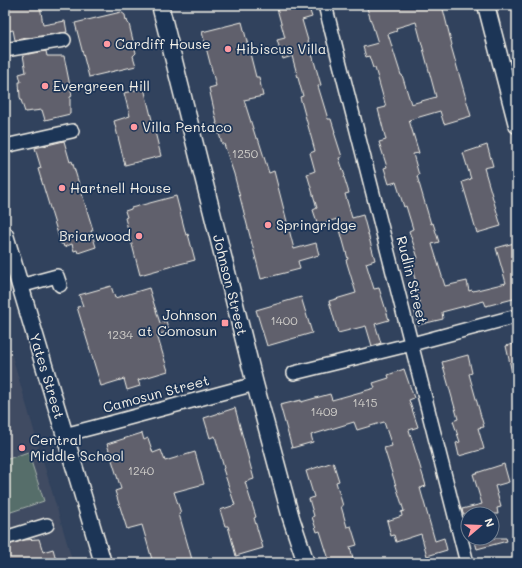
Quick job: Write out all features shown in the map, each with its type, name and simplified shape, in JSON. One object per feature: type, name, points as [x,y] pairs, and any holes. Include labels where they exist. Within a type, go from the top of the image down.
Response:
[{"type":"main road","name":"Johnson Street","points":[[160,5],[255,384],[291,518],[306,563]]},
{"type":"main road","points":[[486,5],[517,125]]},
{"type":"main road","name":"Yates Street","points":[[5,235],[103,563]]},
{"type":"street","name":"Rudlin Street","points":[[325,5],[467,563]]},
{"type":"street","points":[[5,50],[64,40]]},
{"type":"street","points":[[5,146],[72,131]]},
{"type":"street","points":[[20,286],[57,276],[60,285]]},
{"type":"street","points":[[294,373],[517,316]]},
{"type":"street","name":"Camosun Street","points":[[64,435],[255,384]]},
{"type":"street","points":[[5,538],[47,525]]},
{"type":"shaded area","name":"Central Middle School","points":[[5,332],[73,563],[5,563]]},
{"type":"green space","points":[[28,452],[44,501],[5,514],[5,460]]},
{"type":"building","points":[[5,5],[40,5],[43,25],[65,21],[67,32],[15,40],[13,30],[5,32]]},
{"type":"building","points":[[276,5],[308,5],[312,17],[302,20],[321,85],[318,86],[328,119],[331,119],[342,157],[339,158],[349,193],[345,194],[352,218],[363,215],[375,260],[366,263],[374,289],[379,288],[389,320],[375,324],[381,343],[372,346],[366,326],[338,333],[329,301],[356,293],[346,260],[348,259],[337,219],[318,225],[313,210],[317,208],[307,174],[315,171],[310,153],[315,151],[300,97],[303,96],[292,56],[283,59],[277,40],[285,38]]},
{"type":"building","points":[[366,5],[442,5],[451,46],[471,116],[444,124],[440,111],[409,120],[419,153],[413,154],[419,175],[417,176],[431,224],[433,223],[439,242],[432,244],[445,286],[467,281],[469,291],[473,291],[506,283],[496,248],[514,243],[517,252],[517,298],[486,306],[484,301],[442,312],[443,319],[418,325],[414,309],[421,307],[413,283],[416,282],[409,260],[418,258],[409,231],[413,229],[406,206],[404,207],[396,182],[389,184],[384,168],[387,167],[379,142],[386,140],[378,109],[386,107],[375,68],[373,68],[369,56],[366,57],[363,47],[378,43]],"holes":[[[416,22],[436,97],[411,104],[388,34],[397,31],[396,28]]]},
{"type":"building","name":"Cardiff House","points":[[121,12],[125,15],[126,21],[127,20],[129,24],[136,53],[133,56],[136,66],[89,77],[75,23]]},
{"type":"building","points":[[242,22],[256,77],[259,77],[263,96],[244,100],[256,138],[258,138],[269,173],[274,171],[294,249],[316,243],[319,255],[298,261],[300,269],[261,279],[234,174],[224,144],[222,144],[216,123],[209,88],[216,86],[202,32]]},
{"type":"building","name":"Evergreen Hill","points":[[46,51],[47,56],[64,56],[72,96],[70,97],[70,114],[45,120],[42,110],[25,112],[20,97],[19,82],[21,82],[19,74],[26,72],[23,55]]},
{"type":"building","name":"Villa Pentaco","points":[[144,88],[161,156],[125,165],[114,121],[130,116],[124,93]]},
{"type":"building","name":"Hartnell House","points":[[64,141],[70,162],[72,161],[93,230],[91,231],[96,247],[78,253],[77,250],[74,251],[72,244],[64,247],[63,244],[61,244],[38,169],[41,168],[35,148]]},
{"type":"building","points":[[487,145],[493,166],[484,168],[501,226],[477,233],[462,182],[471,179],[463,153]]},
{"type":"building","name":"Briarwood","points":[[176,196],[186,235],[188,234],[195,260],[140,275],[125,218],[127,217],[125,211]]},
{"type":"building","points":[[111,286],[115,298],[149,288],[160,323],[166,321],[169,331],[157,335],[168,371],[138,380],[140,386],[127,390],[124,379],[101,386],[77,307],[83,306],[79,295]]},
{"type":"building","points":[[301,297],[312,333],[267,346],[256,310]]},
{"type":"building","points":[[517,343],[517,376],[513,377],[506,346]]},
{"type":"building","points":[[468,355],[472,373],[469,374],[484,427],[478,428],[484,449],[459,456],[456,443],[460,442],[453,421],[458,419],[442,362]]},
{"type":"building","points":[[404,369],[414,398],[409,400],[418,427],[409,430],[426,486],[420,488],[435,541],[444,538],[447,550],[427,556],[421,534],[396,542],[394,535],[391,536],[387,521],[402,516],[401,512],[404,511],[384,448],[392,446],[384,422],[357,430],[354,422],[311,435],[313,442],[292,448],[280,405],[301,400],[301,402],[330,394],[332,400],[375,388],[373,383],[389,378],[388,375]]},
{"type":"building","points":[[235,408],[254,479],[245,482],[256,517],[254,518],[263,548],[236,556],[228,526],[225,526],[220,510],[235,505],[223,469],[224,468],[215,436],[210,438],[204,418]]},
{"type":"building","points":[[142,433],[144,440],[148,438],[153,453],[161,450],[165,461],[195,452],[204,484],[174,492],[181,513],[179,514],[193,563],[153,563],[142,525],[127,529],[115,491],[121,489],[107,444]]},
{"type":"building","points":[[333,462],[339,481],[336,482],[347,527],[351,526],[357,545],[350,547],[354,563],[330,563],[320,531],[317,532],[312,517],[314,516],[309,499],[314,497],[306,471]]},
{"type":"building","points":[[504,464],[509,482],[495,486],[501,507],[474,506],[482,504],[473,474]]},
{"type":"building","points":[[500,538],[506,538],[507,541],[500,543]]},
{"type":"building","points":[[39,539],[43,552],[53,549],[57,563],[5,563],[5,546],[24,540]]},
{"type":"building","points":[[476,546],[488,546],[477,549]]},
{"type":"place","name":"Cardiff House","points":[[107,44]]},
{"type":"place","name":"Hibiscus Villa","points":[[228,49]]},
{"type":"place","name":"Evergreen Hill","points":[[45,86]]},
{"type":"place","name":"Villa Pentaco","points":[[134,127]]},
{"type":"place","name":"Hartnell House","points":[[62,188]]},
{"type":"place","name":"Springridge","points":[[268,225]]},
{"type":"place","name":"Briarwood","points":[[139,236]]},
{"type":"place","name":"Johnson at Comosun","points":[[225,323]]},
{"type":"place","name":"Central Middle School","points":[[22,448]]}]
